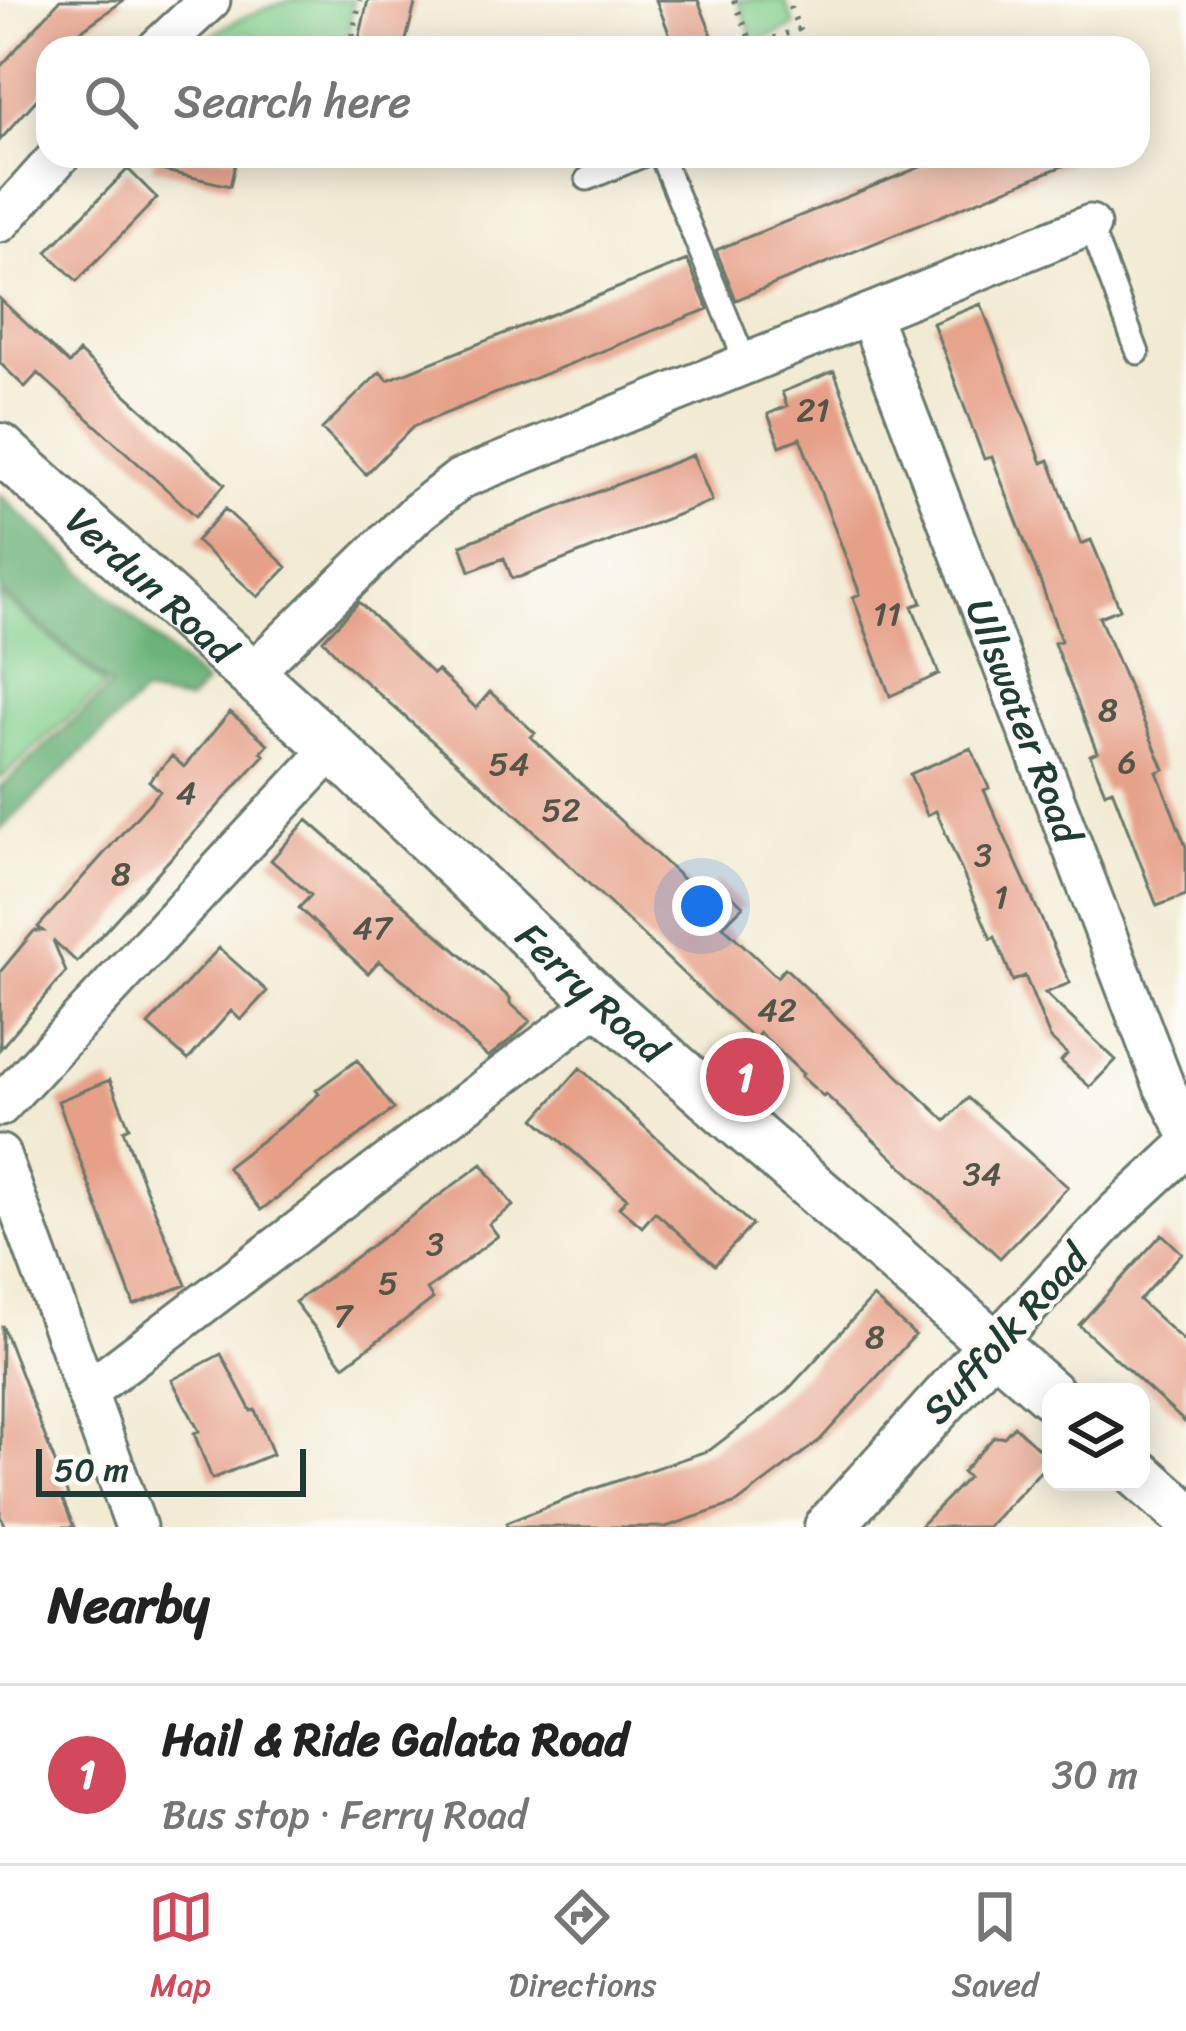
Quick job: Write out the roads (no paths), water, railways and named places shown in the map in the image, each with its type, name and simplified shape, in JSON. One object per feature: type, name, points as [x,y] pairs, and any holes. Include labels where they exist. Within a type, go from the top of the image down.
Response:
[{"type":"street","points":[[171,36],[210,0]]},
{"type":"street","points":[[0,222],[48,168]]},
{"type":"street","points":[[252,674],[418,512],[460,479],[1090,225]]},
{"type":"street","name":"Ullswater Road","points":[[869,314],[1164,1086],[1186,1128]]},
{"type":"street","name":"Verdun Road","points":[[0,448],[252,674]]},
{"type":"street","name":"Ferry Road","points":[[252,674],[601,1002],[1042,1387]]},
{"type":"street","points":[[0,1106],[333,748]]},
{"type":"street","points":[[88,1391],[601,1002]]},
{"type":"street","name":"Suffolk Road","points":[[829,1527],[1115,1213],[1186,1147]]},
{"type":"street","points":[[0,1155],[136,1527]]},
{"type":"street","points":[[1150,1484],[1186,1516]]},
{"type":"lane","points":[[587,179],[613,168]]},
{"type":"lane","points":[[666,168],[746,363]]},
{"type":"lane","points":[[1090,225],[1138,352]]},
{"type":"place","name":"Hail & Ride Galata Road","points":[[745,1077]]}]
